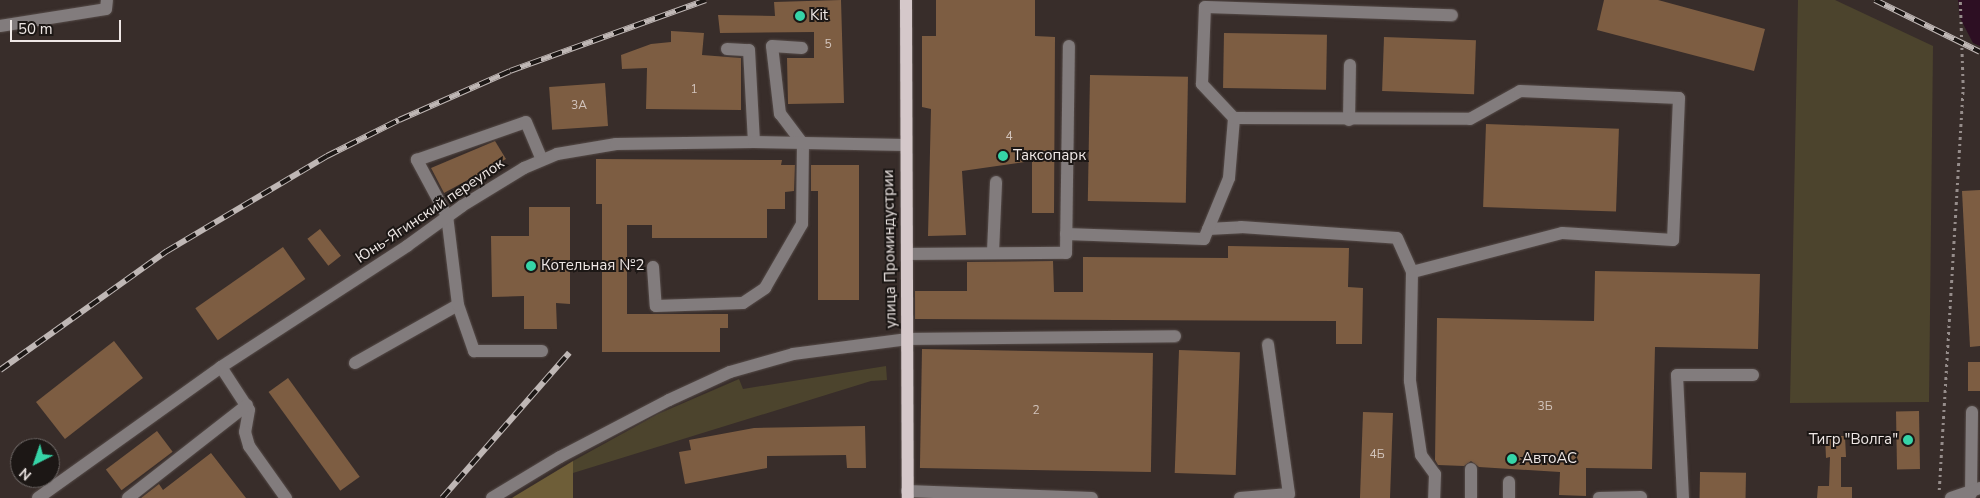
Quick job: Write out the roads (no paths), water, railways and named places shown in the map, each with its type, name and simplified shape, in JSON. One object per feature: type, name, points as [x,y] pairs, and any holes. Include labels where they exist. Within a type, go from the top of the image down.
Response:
[{"type":"main road","name":"улица Проминдустрии","points":[[906,0],[907,495]]},
{"type":"street","points":[[0,26],[106,9],[106,0]]},
{"type":"street","points":[[1412,272],[1562,233],[1673,240],[1679,98],[1520,91],[1470,120],[1234,118],[1202,84],[1205,7],[1452,16]]},
{"type":"street","points":[[653,267],[656,306],[743,303],[765,288],[802,224],[803,144],[780,114],[772,46],[802,48]]},
{"type":"street","points":[[907,254],[1066,253],[1069,46]]},
{"type":"street","points":[[727,49],[749,50],[754,142]]},
{"type":"street","points":[[1349,120],[1350,65]]},
{"type":"street","points":[[1066,234],[1204,239],[1229,178],[1234,118]]},
{"type":"street","points":[[542,160],[526,122],[417,160],[447,216],[458,305],[474,351],[542,351]]},
{"type":"street","name":"Юнь-Ягинский переулок","points":[[38,498],[221,367],[407,246],[447,216],[505,179],[542,160],[571,150],[609,145],[754,142],[905,145]]},
{"type":"street","points":[[993,252],[996,182]]},
{"type":"street","points":[[1208,229],[1241,227],[1397,238],[1412,272],[1410,381],[1421,455],[1435,474],[1434,498]]},
{"type":"street","points":[[355,363],[458,305]]},
{"type":"street","points":[[492,498],[632,418],[730,372],[820,349],[908,339],[1175,336]]},
{"type":"street","points":[[1240,498],[1289,494],[1268,344]]},
{"type":"street","points":[[221,367],[247,405],[250,415],[245,439],[286,498]]},
{"type":"street","points":[[1683,498],[1677,374],[1754,375]]},
{"type":"street","points":[[128,498],[247,405]]},
{"type":"street","points":[[1951,498],[1975,491],[1972,412]]},
{"type":"street","points":[[1471,469],[1471,498]]},
{"type":"street","points":[[1509,482],[1510,498]]},
{"type":"street","points":[[907,495],[1092,498]]},
{"type":"street","points":[[1599,498],[1641,497]]},
{"type":"railway","points":[[0,370],[167,251],[327,156],[399,120],[510,71],[706,0]]},
{"type":"railway","points":[[1875,0],[1980,52]]},
{"type":"railway","points":[[442,498],[569,353]]},
{"type":"place","name":"Kit","points":[[800,16]]},
{"type":"place","name":"Таксопарк","points":[[1003,156]]},
{"type":"place","name":"Котельная №2","points":[[531,266]]},
{"type":"place","name":"Тигр \"Волга\"","points":[[1908,440]]},
{"type":"place","name":"АвтоАС","points":[[1512,459]]}]
